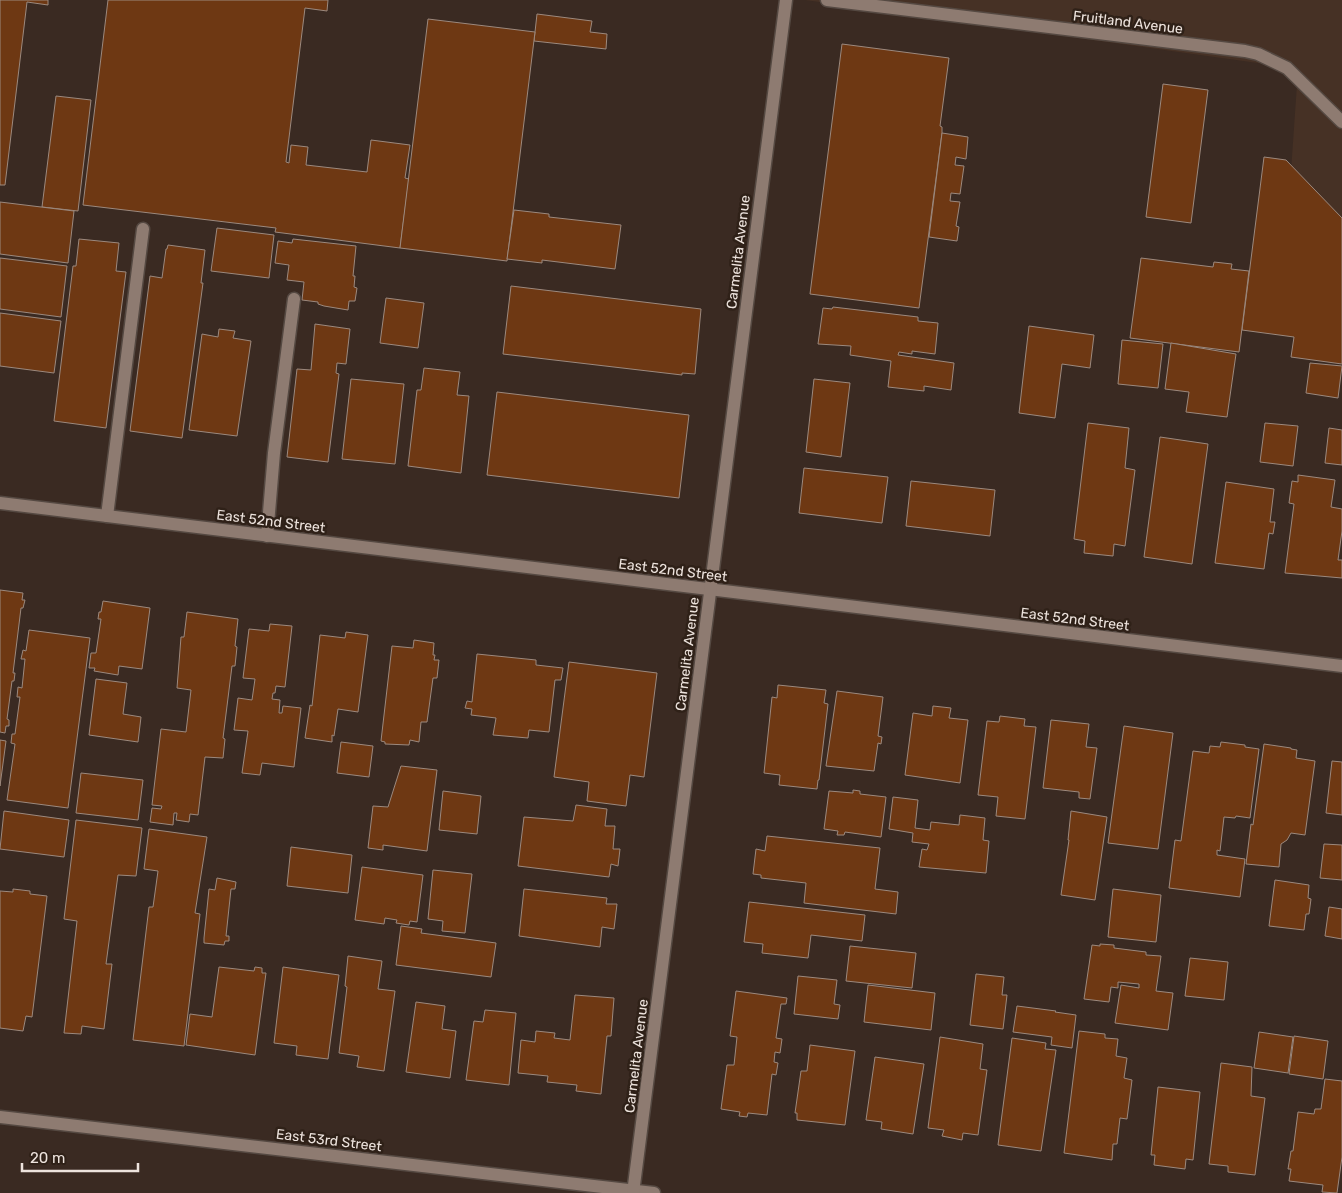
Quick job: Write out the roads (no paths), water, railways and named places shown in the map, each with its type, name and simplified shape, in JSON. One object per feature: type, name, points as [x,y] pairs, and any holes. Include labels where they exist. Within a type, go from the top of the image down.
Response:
[{"type":"street","name":"Carmelita Avenue","points":[[633,1192],[786,0]]},
{"type":"street","name":"Fruitland Avenue","points":[[827,0],[1258,54],[1287,68],[1342,122]]},
{"type":"street","points":[[107,516],[143,229]]},
{"type":"street","points":[[267,536],[274,454],[294,299]]},
{"type":"street","name":"East 52nd Street","points":[[0,503],[1342,666]]},
{"type":"street","name":"East 53rd Street","points":[[0,1117],[654,1193]]}]
